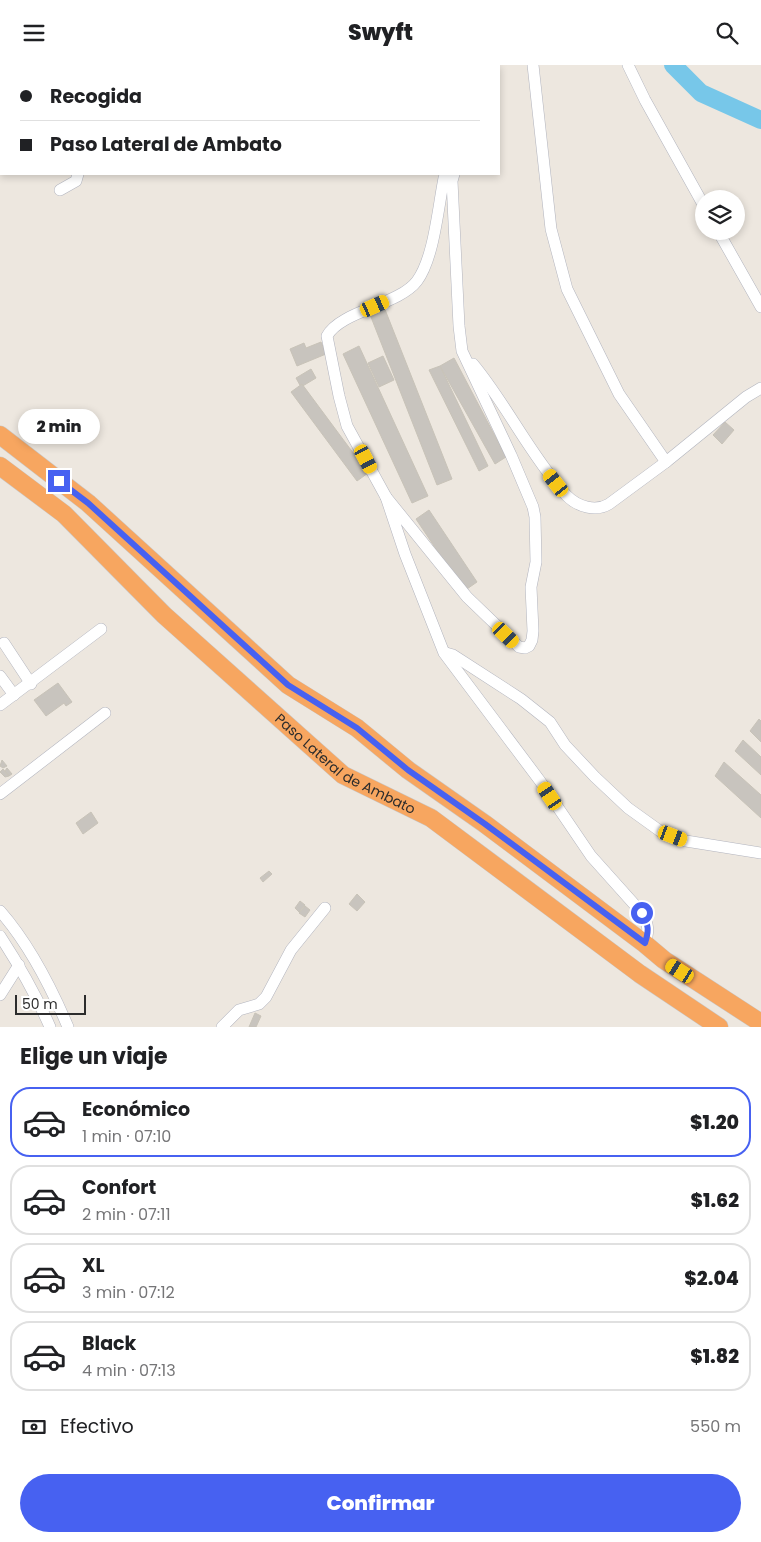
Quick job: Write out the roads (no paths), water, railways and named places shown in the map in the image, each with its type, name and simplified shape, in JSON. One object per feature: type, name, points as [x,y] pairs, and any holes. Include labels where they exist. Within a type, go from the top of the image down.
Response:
[{"type":"highway","name":"Paso Lateral de Ambato","points":[[0,435],[88,503],[288,685],[357,728],[408,770],[485,824],[645,943],[664,960],[761,1023]]},
{"type":"highway","name":"Paso Lateral de Ambato","points":[[0,466],[64,514],[164,615],[343,775],[431,818],[640,974],[719,1027]]},
{"type":"street","points":[[533,65],[551,229],[567,289],[619,394],[666,461]]},
{"type":"street","points":[[628,65],[645,100],[695,190]]},
{"type":"street","points":[[60,190],[76,181],[78,175]]},
{"type":"street","points":[[447,175],[444,178],[428,259],[418,280],[409,290],[351,317],[331,329],[327,335],[339,396],[348,426],[386,497],[405,554],[444,653],[540,781],[591,856],[642,913],[649,933],[645,943]]},
{"type":"street","points":[[386,497],[466,597],[519,647],[525,648],[529,646],[533,631],[530,587],[536,562],[535,517],[511,455],[462,351],[459,326],[452,181],[454,175]]},
{"type":"street","points":[[723,240],[761,307]]},
{"type":"street","points":[[462,351],[492,387],[533,453],[568,497],[583,506],[593,509],[602,509],[746,397],[761,388]]},
{"type":"street","points":[[0,705],[31,684],[101,629]]},
{"type":"street","points":[[4,643],[31,684]]},
{"type":"street","points":[[444,653],[453,655],[522,699],[550,722],[565,745],[595,777],[628,808],[660,831],[686,841],[761,853]]},
{"type":"street","points":[[0,676],[14,695]]},
{"type":"street","points":[[0,794],[105,713]]},
{"type":"street","points":[[222,1027],[239,1010],[253,1007],[266,997],[291,950],[325,908]]},
{"type":"street","points":[[0,911],[9,921],[35,961],[68,1027]]},
{"type":"street","points":[[0,936],[19,965],[50,1027]]},
{"type":"street","points":[[0,995],[19,965]]},
{"type":"waterway","points":[[673,65],[701,93],[761,120]]}]
